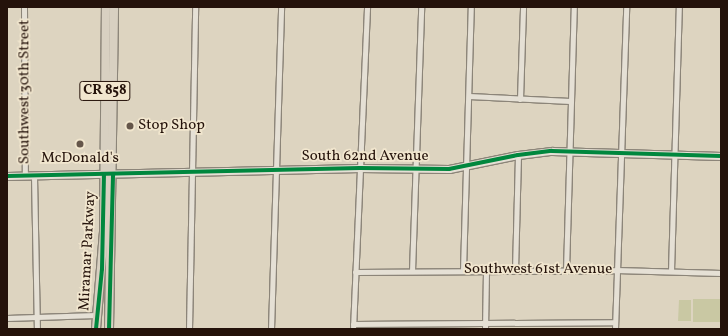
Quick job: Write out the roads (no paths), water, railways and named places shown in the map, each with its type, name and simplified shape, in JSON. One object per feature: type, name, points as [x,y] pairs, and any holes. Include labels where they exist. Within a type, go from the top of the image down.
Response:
[{"type":"main road","points":[[107,7],[109,26],[114,32]]},
{"type":"main road","name":"Miramar Parkway","points":[[107,7],[109,329]]},
{"type":"main road","name":"Miramar Parkway","points":[[96,329],[96,315],[102,269],[108,174],[114,7]]},
{"type":"street","name":"Southwest 30th Street","points":[[24,7],[25,176]]},
{"type":"street","points":[[189,329],[195,7]]},
{"type":"street","points":[[271,329],[281,7]]},
{"type":"street","points":[[367,7],[353,326],[485,322],[615,322]]},
{"type":"street","points":[[412,271],[421,7]]},
{"type":"street","points":[[463,270],[471,7]]},
{"type":"street","points":[[520,99],[524,7]]},
{"type":"street","points":[[566,270],[574,7]]},
{"type":"street","points":[[615,329],[626,7]]},
{"type":"street","points":[[671,271],[679,7]]},
{"type":"street","points":[[469,96],[570,101]]},
{"type":"street","name":"South 62nd Avenue","points":[[7,176],[360,168],[416,169],[466,166],[518,155],[570,152],[721,156]]},
{"type":"street","points":[[515,270],[518,155]]},
{"type":"street","name":"Southwest 30th Street","points":[[34,176],[37,329]]},
{"type":"street","points":[[485,329],[486,270]]},
{"type":"street","name":"Southwest 61st Avenue","points":[[355,272],[616,270],[721,273]]},
{"type":"street","points":[[7,318],[96,315]]},
{"type":"place","name":"Stop Shop","points":[[130,126]]},
{"type":"place","name":"McDonald's","points":[[80,144]]}]
